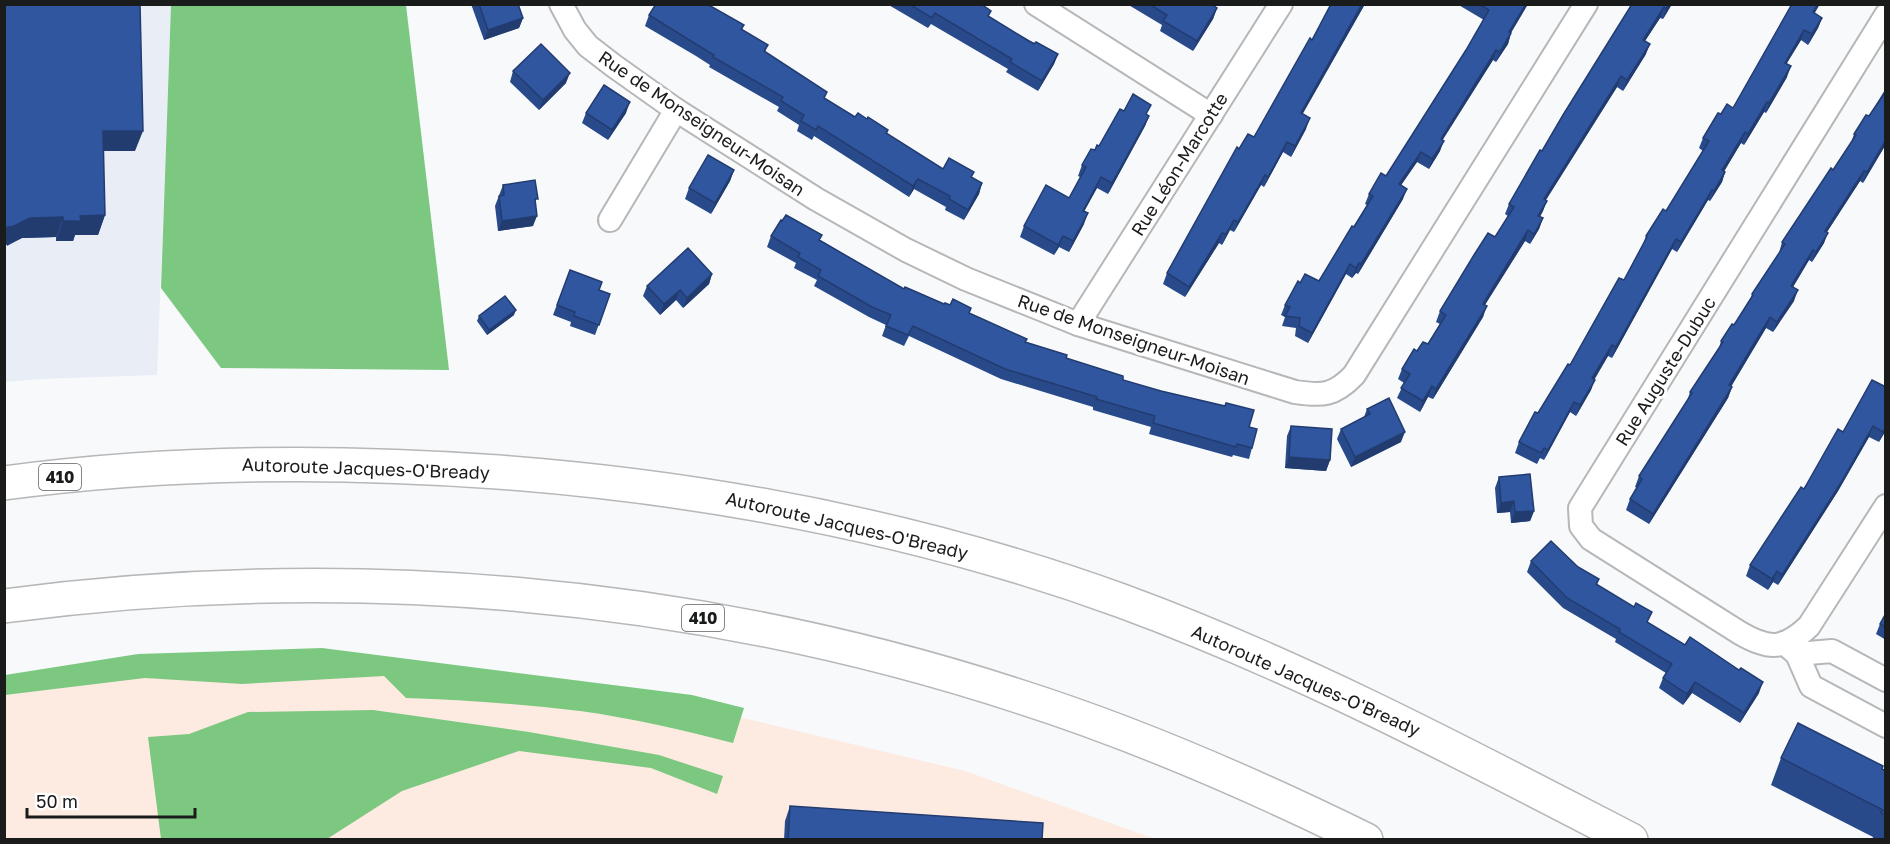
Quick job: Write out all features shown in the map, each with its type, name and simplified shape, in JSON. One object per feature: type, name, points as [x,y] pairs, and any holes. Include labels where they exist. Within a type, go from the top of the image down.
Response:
[{"type":"highway","name":"Autoroute Jacques-O'Bready","points":[[4,483],[115,471],[215,465],[384,465],[534,474],[623,483],[711,495],[801,512],[979,555],[1115,599],[1209,635],[1377,710],[1631,840]]},
{"type":"highway","points":[[4,468],[115,471]]},
{"type":"highway","name":"410","points":[[4,606],[167,590],[353,585],[506,592],[691,615],[876,654],[1023,697],[1197,762],[1366,840]]},
{"type":"street","name":"Rue de Monseigneur-Moisan","points":[[561,4],[575,30],[588,46],[614,66],[676,110],[816,199],[895,244],[966,279],[1078,324],[1295,392],[1315,395],[1334,392],[1344,386],[1354,375],[1586,4]]},
{"type":"street","points":[[1036,4],[1211,115]]},
{"type":"street","name":"Rue Léon-Marcotte","points":[[1078,324],[1281,4]]},
{"type":"street","name":"Rue Auguste-Dubuc","points":[[1886,15],[1581,508],[1581,526],[1592,539],[1757,643],[1832,651],[1886,680]]},
{"type":"street","points":[[610,220],[676,110]]},
{"type":"street","points":[[1886,506],[1809,626],[1791,648],[1811,686],[1886,726]]},
{"type":"shaded area","points":[[5,5],[171,5],[157,375],[5,382]]},
{"type":"shaded area","points":[[384,666],[689,705],[965,771],[1155,839],[5,839],[4,679]]},
{"type":"green space","points":[[171,5],[406,5],[449,370],[221,368],[161,288]]},
{"type":"green space","points":[[322,648],[692,695],[744,708],[733,743],[657,725],[580,711],[406,698],[384,676],[242,684],[145,678],[5,695],[5,675],[138,654]]},
{"type":"green space","points":[[373,710],[529,732],[659,755],[723,776],[717,794],[651,768],[519,751],[402,791],[327,839],[161,839],[148,737],[189,734],[248,712]]},
{"type":"building","points":[[4,4],[140,4],[143,131],[103,131],[105,215],[80,216],[81,221],[63,221],[63,217],[30,218],[4,228]]},
{"type":"building","points":[[479,4],[518,4],[523,18],[488,30]]},
{"type":"building","points":[[656,4],[707,4],[744,25],[741,29],[768,45],[764,51],[827,92],[824,98],[855,117],[858,113],[867,119],[868,117],[888,130],[886,133],[943,169],[949,158],[974,172],[971,177],[982,183],[968,210],[949,199],[950,196],[918,179],[913,186],[818,126],[816,130],[801,121],[804,115],[781,101],[783,97],[713,57],[714,55],[649,15]]},
{"type":"building","points":[[909,4],[981,4],[991,11],[988,16],[1034,44],[1036,42],[1058,54],[1042,81],[1010,62],[1012,59],[935,13],[932,18]]},
{"type":"building","points":[[1149,4],[1211,4],[1217,8],[1197,41],[1163,21],[1167,15]]},
{"type":"building","points":[[1331,4],[1362,4],[1301,113],[1310,118],[1295,146],[1287,142],[1268,177],[1265,175],[1238,222],[1234,220],[1226,234],[1222,233],[1189,287],[1167,273],[1237,147],[1239,149],[1248,134],[1254,137]]},
{"type":"building","points":[[1479,4],[1526,4],[1500,52],[1496,50],[1441,139],[1444,141],[1432,159],[1421,152],[1399,184],[1407,189],[1361,264],[1359,263],[1356,268],[1350,264],[1312,333],[1299,326],[1300,318],[1285,316],[1290,307],[1285,305],[1298,281],[1300,283],[1305,274],[1319,281],[1352,226],[1354,227],[1373,196],[1369,194],[1381,173],[1386,176],[1489,10]]},
{"type":"building","points":[[1632,4],[1669,4],[1666,9],[1664,7],[1643,40],[1650,44],[1627,80],[1621,76],[1544,199],[1547,201],[1538,216],[1543,218],[1534,234],[1528,230],[1483,304],[1487,306],[1436,389],[1432,386],[1423,401],[1401,388],[1410,374],[1402,369],[1414,349],[1417,351],[1423,342],[1428,344],[1446,315],[1440,311],[1488,233],[1495,237],[1514,207],[1509,204],[1540,150],[1542,151]]},
{"type":"building","points":[[1792,4],[1818,4],[1813,12],[1822,18],[1812,34],[1804,30],[1785,63],[1791,66],[1769,103],[1767,102],[1748,134],[1745,132],[1722,170],[1725,172],[1714,191],[1712,190],[1681,242],[1676,239],[1616,347],[1612,345],[1592,378],[1595,380],[1580,405],[1574,402],[1548,450],[1544,448],[1541,453],[1519,442],[1535,412],[1538,413],[1568,364],[1570,365],[1619,278],[1624,280],[1646,236],[1663,209],[1666,211],[1709,141],[1703,138],[1718,113],[1721,114],[1727,104],[1733,108]]},
{"type":"building","points":[[541,44],[570,73],[543,100],[513,71]]},
{"type":"building","points":[[604,85],[630,102],[612,130],[586,113]]},
{"type":"building","points":[[1886,91],[1886,140],[1867,172],[1864,171],[1825,231],[1828,233],[1816,252],[1813,250],[1791,286],[1798,290],[1777,322],[1770,317],[1729,385],[1732,387],[1653,514],[1630,499],[1642,479],[1639,476],[1723,342],[1721,341],[1732,324],[1734,325],[1785,244],[1782,242],[1831,168],[1833,170],[1866,115],[1869,116]]},
{"type":"building","points":[[1133,94],[1151,105],[1146,114],[1149,116],[1112,183],[1101,177],[1083,211],[1088,213],[1073,241],[1063,236],[1058,245],[1024,226],[1046,185],[1069,198],[1086,167],[1082,165],[1091,149],[1095,150],[1097,145],[1099,146],[1120,109],[1124,111]]},
{"type":"building","points":[[708,155],[734,170],[715,203],[689,188]]},
{"type":"building","points":[[535,180],[538,199],[535,199],[537,216],[502,221],[499,196],[504,195],[503,185]]},
{"type":"building","points":[[786,215],[822,235],[819,240],[904,289],[905,287],[944,304],[950,305],[953,299],[971,308],[969,313],[1027,339],[1025,342],[1123,376],[1123,380],[1225,406],[1226,403],[1254,410],[1249,427],[1257,429],[1252,448],[1237,444],[1236,447],[1153,423],[1155,416],[1005,369],[913,326],[908,335],[886,326],[891,315],[872,307],[818,276],[821,270],[798,257],[800,253],[771,236]]},
{"type":"building","points":[[688,248],[712,274],[687,298],[680,290],[664,304],[647,286]]},
{"type":"building","points":[[570,270],[602,282],[599,290],[610,294],[599,325],[574,316],[575,312],[557,305]]},
{"type":"building","points":[[505,296],[516,310],[489,330],[479,316]]},
{"type":"building","points":[[1872,380],[1886,387],[1886,426],[1883,432],[1873,426],[1842,481],[1782,575],[1777,571],[1772,579],[1750,565],[1801,487],[1804,489],[1838,429],[1843,432]]},
{"type":"building","points":[[1389,398],[1405,432],[1355,457],[1341,429],[1370,414],[1367,409]]},
{"type":"building","points":[[1291,426],[1332,429],[1330,460],[1289,457]]},
{"type":"building","points":[[1530,474],[1534,511],[1515,512],[1514,501],[1501,503],[1499,477]]},
{"type":"building","points":[[1551,541],[1578,567],[1599,579],[1596,584],[1634,607],[1636,603],[1652,612],[1647,622],[1685,645],[1690,637],[1739,670],[1741,668],[1763,682],[1744,713],[1695,682],[1687,694],[1663,678],[1672,664],[1619,632],[1620,629],[1567,598],[1531,561]]},
{"type":"building","points":[[1886,613],[1886,627],[1880,624]]},
{"type":"building","points":[[1798,723],[1883,766],[1882,769],[1886,771],[1886,815],[1881,813],[1883,810],[1781,758]]},
{"type":"building","points":[[790,806],[1043,823],[1042,840],[788,840]]}]
